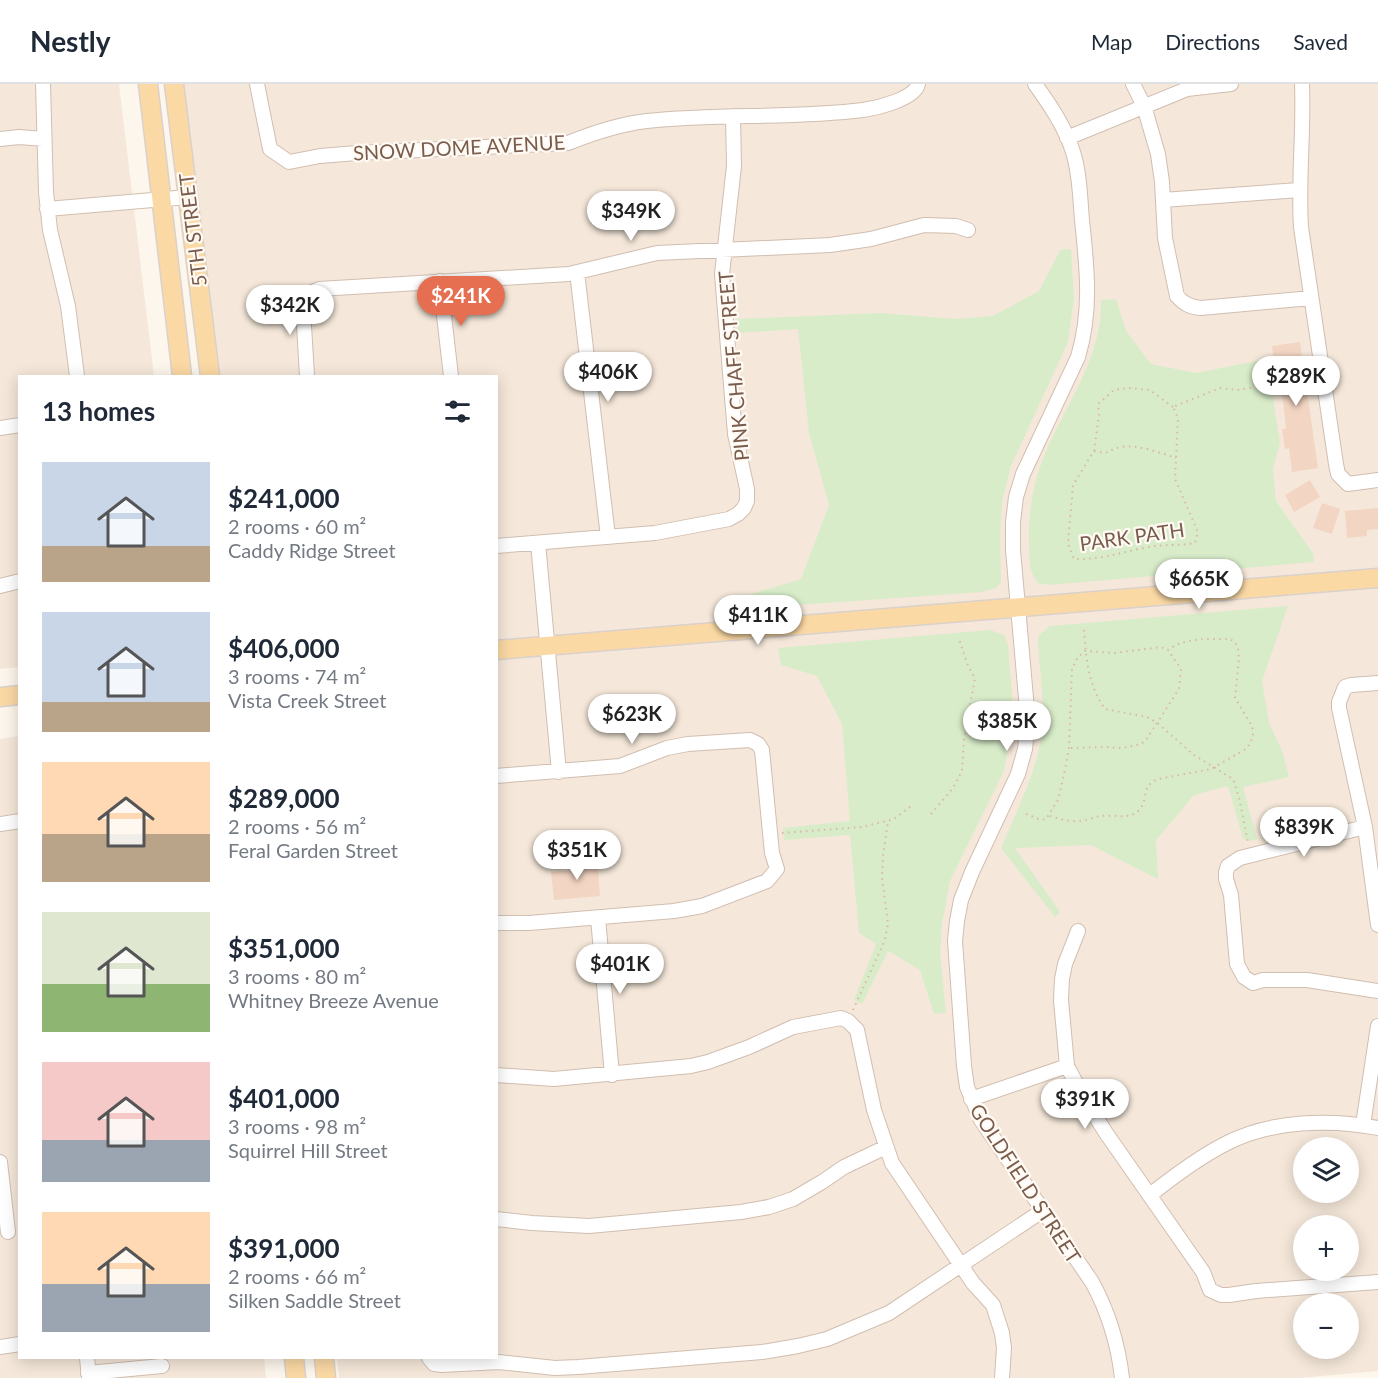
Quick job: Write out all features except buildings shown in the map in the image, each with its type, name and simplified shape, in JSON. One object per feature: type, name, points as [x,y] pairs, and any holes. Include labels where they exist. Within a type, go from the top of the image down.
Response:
[{"type":"main road","name":"5TH STREET","points":[[148,84],[182,375]]},
{"type":"main road","name":"5TH STREET","points":[[174,84],[210,375]]},
{"type":"main road","points":[[498,650],[1378,578]]},
{"type":"main road","points":[[0,697],[18,695]]},
{"type":"main road","points":[[294,1359],[296,1378]]},
{"type":"main road","points":[[324,1359],[326,1378]]},
{"type":"street","points":[[43,84],[47,209],[68,306],[77,375]]},
{"type":"street","name":"SNOW DOME AVENUE","points":[[257,84],[270,149],[277,156],[290,162],[320,156],[357,153],[568,143],[593,133],[646,121],[864,110],[908,96],[918,84]]},
{"type":"street","name":"GOLDFIELD STREET","points":[[1035,84],[1063,126],[1078,175],[1088,285],[1088,312],[1078,357],[1023,474],[1016,497],[1013,549],[1028,721],[1025,749],[1018,774],[961,900],[955,941],[964,1066],[971,1099],[981,1120],[1092,1282],[1105,1305],[1115,1338],[1122,1378]]},
{"type":"street","points":[[1134,84],[1144,106],[1158,154],[1165,238],[1177,296],[1192,308],[1311,298]]},
{"type":"street","points":[[1067,138],[1187,89],[1231,84]]},
{"type":"street","points":[[1302,84],[1299,190],[1301,227],[1336,464],[1338,474],[1348,484],[1378,480]]},
{"type":"street","name":"PINK CHAFF STREET","points":[[608,537],[655,533],[729,519],[744,508],[747,501],[747,489],[735,434],[722,274],[734,166],[733,116]]},
{"type":"street","points":[[0,140],[19,137],[44,138]]},
{"type":"street","points":[[1163,200],[1299,190]]},
{"type":"street","points":[[47,209],[188,197]]},
{"type":"street","points":[[307,375],[306,333],[303,318],[306,299],[311,292],[319,289],[577,272],[657,253],[850,243],[924,225],[956,226],[968,230]]},
{"type":"street","points":[[498,546],[608,537],[577,272]]},
{"type":"street","points":[[440,281],[451,375]]},
{"type":"street","points":[[0,428],[18,425]]},
{"type":"street","points":[[538,543],[559,772]]},
{"type":"street","points":[[0,586],[18,582]]},
{"type":"street","points":[[1378,683],[1345,687],[1339,708],[1365,827],[1378,925]]},
{"type":"street","points":[[498,776],[620,766],[667,748],[687,744],[750,740],[758,744],[762,750],[772,853],[777,869],[773,876],[759,885],[702,906],[674,911],[529,924],[498,923]]},
{"type":"street","points":[[0,824],[18,821]]},
{"type":"street","points":[[1365,827],[1240,858],[1226,872],[1226,879],[1231,895],[1237,964],[1244,977],[1253,983],[1280,979],[1307,980],[1378,991]]},
{"type":"street","points":[[598,918],[612,1075]]},
{"type":"street","points":[[1078,931],[1065,964],[1062,979],[1061,1000],[1067,1066],[1106,1133],[1203,1272],[1210,1290],[1221,1295],[1229,1295],[1378,1282]]},
{"type":"street","points":[[498,1076],[554,1079],[666,1070],[708,1062],[793,1027],[841,1018],[848,1021],[860,1037],[863,1065],[874,1110],[892,1163],[973,1283],[993,1305],[999,1321],[1004,1348],[1002,1378]]},
{"type":"street","points":[[1363,1125],[1378,1026]]},
{"type":"street","points":[[971,1099],[1067,1066]]},
{"type":"street","points":[[1150,1195],[1192,1163],[1230,1141],[1248,1135],[1293,1124],[1340,1122],[1378,1128]]},
{"type":"street","points":[[498,1219],[589,1226],[741,1212],[768,1207],[793,1199],[844,1167],[886,1147]]},
{"type":"street","points":[[0,1162],[9,1232]]},
{"type":"street","points":[[430,1359],[434,1364],[442,1365],[499,1362],[567,1368],[762,1352],[827,1339],[888,1313],[1042,1211]]},
{"type":"street","points":[[0,1347],[18,1344]]},
{"type":"street","points":[[87,1359],[88,1376],[162,1367]]},
{"type":"path","points":[[1173,407],[1220,388],[1237,390],[1250,388],[1263,376],[1272,372],[1286,373],[1314,368]]},
{"type":"path","name":"PARK PATH","points":[[1129,388],[1150,390],[1173,407],[1178,418],[1175,479],[1198,532],[1195,543],[1150,546],[1120,555],[1074,559],[1068,544],[1073,485],[1094,451],[1099,415],[1098,404],[1114,390],[1129,388]]},
{"type":"path","points":[[1094,451],[1106,454],[1120,447],[1146,449],[1176,458]]},
{"type":"path","points":[[1084,630],[1085,651],[1093,687],[1105,709],[1147,717],[1194,755],[1233,779],[1250,855]]},
{"type":"path","points":[[931,814],[953,788],[962,771],[964,739],[975,678],[968,666],[959,639]]},
{"type":"path","points":[[1050,816],[1073,821],[1100,816],[1127,816],[1141,808],[1147,786],[1152,781],[1158,778],[1206,771],[1246,750],[1253,734],[1250,720],[1234,698],[1239,674],[1238,649],[1234,642],[1230,639],[1194,640],[1182,642],[1168,650]]},
{"type":"path","points":[[1026,814],[1041,820],[1046,819],[1058,800],[1069,748],[1072,669],[1078,657],[1085,651],[1115,652],[1161,647],[1168,650],[1181,669],[1179,689],[1146,740],[1133,747],[1069,748]]},
{"type":"path","points":[[771,834],[862,827],[888,821],[902,815],[911,806]]},
{"type":"path","points":[[848,1021],[885,940],[888,923],[882,878],[888,821]]},
{"type":"shaded area","points":[[0,84],[119,84],[154,375],[18,375],[18,667],[0,669]]},
{"type":"shaded area","points":[[182,84],[1378,84],[1378,1371],[1300,1378],[339,1378],[337,1359],[498,1359],[498,375],[218,375]]},
{"type":"shaded area","points":[[18,736],[18,1359],[264,1359],[266,1378],[0,1378],[0,739]]},
{"type":"green space","points":[[1071,249],[1074,298],[1068,342],[1011,466],[1002,502],[1001,582],[996,588],[982,592],[740,609],[738,598],[801,579],[829,505],[809,433],[798,329],[738,333],[737,319],[880,313],[956,319],[993,316],[1039,291],[1060,250]]},
{"type":"green space","points":[[1116,299],[1126,331],[1151,364],[1196,373],[1267,359],[1280,443],[1273,469],[1276,501],[1313,553],[1314,562],[1049,585],[1038,583],[1031,569],[1029,555],[1029,523],[1034,489],[1051,441],[1093,350],[1099,326],[1101,300]]},
{"type":"green space","points":[[1288,606],[1262,681],[1269,723],[1283,753],[1289,777],[1243,787],[1257,839],[1251,841],[1243,839],[1228,786],[1194,795],[1156,840],[1158,879],[1091,845],[1015,848],[1060,912],[1055,917],[1001,848],[1028,786],[1041,737],[1043,711],[1039,635],[1050,626]]},
{"type":"green space","points":[[990,630],[1004,635],[1008,645],[1014,719],[1004,771],[950,881],[942,924],[940,954],[946,1013],[934,1014],[920,970],[888,951],[862,1004],[854,1000],[876,944],[859,933],[850,835],[784,840],[783,828],[850,821],[842,724],[817,676],[781,665],[778,648]]}]
